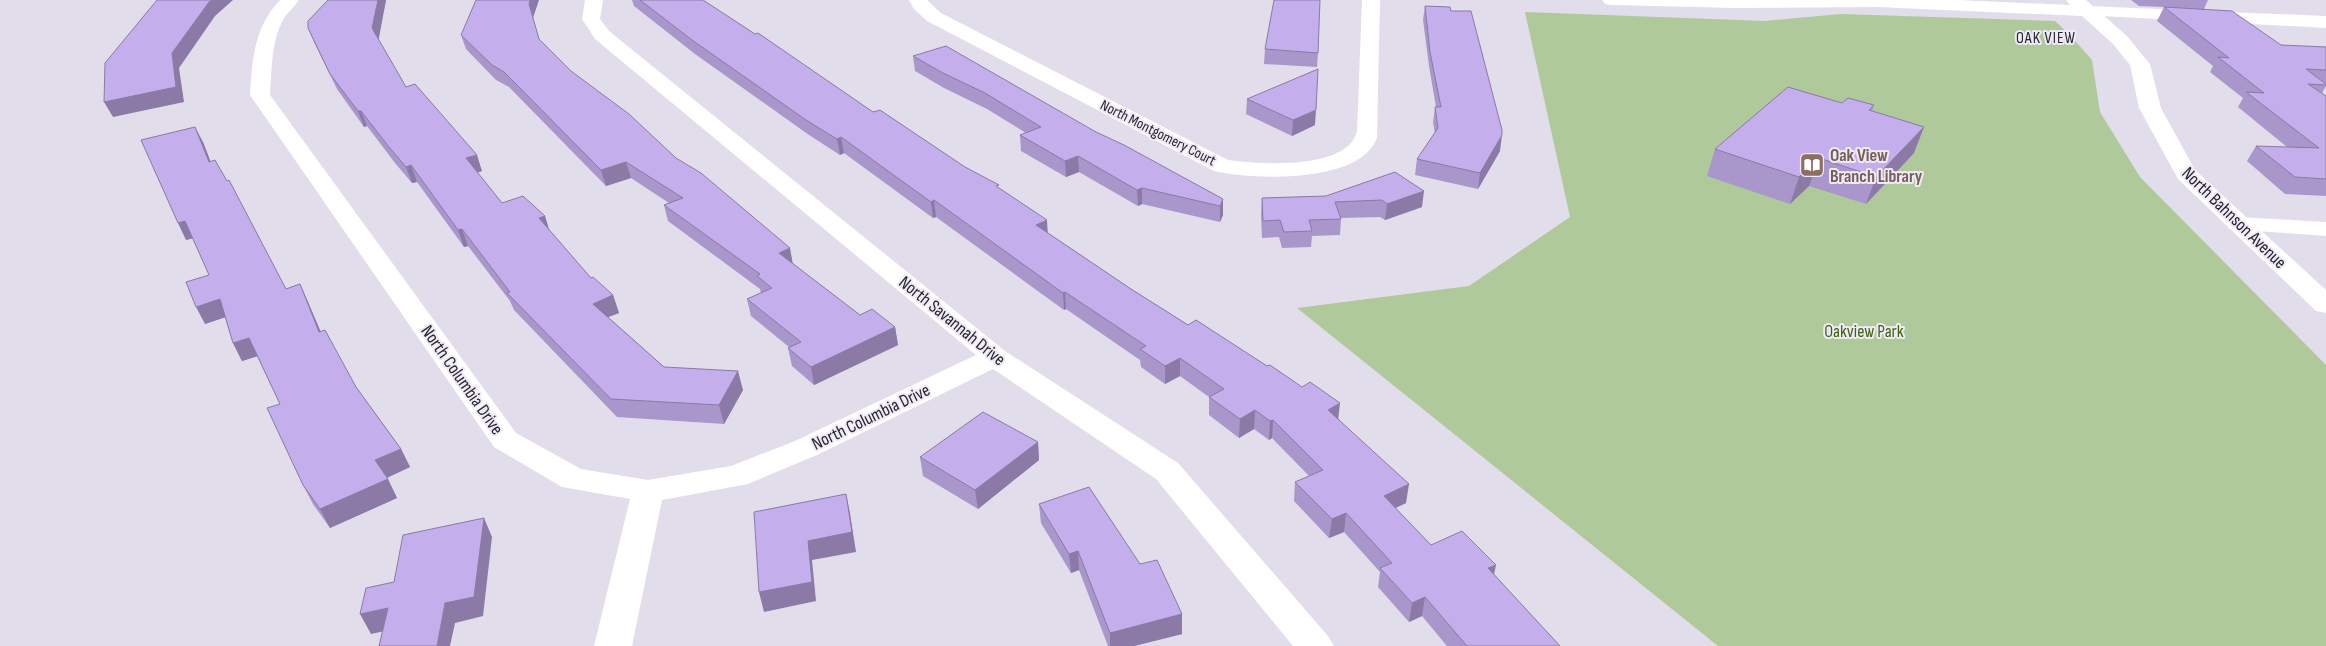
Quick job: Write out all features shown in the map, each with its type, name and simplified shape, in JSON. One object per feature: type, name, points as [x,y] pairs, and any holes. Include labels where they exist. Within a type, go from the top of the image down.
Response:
[{"type":"street","name":"North Columbia Drive","points":[[290,0],[278,11],[264,39],[260,95],[505,440],[573,479],[648,491],[737,476],[806,448],[995,357]]},
{"type":"street","name":"North Savannah Drive","points":[[594,0],[591,19],[602,35],[995,357],[1167,471],[1315,646]]},
{"type":"street","name":"North Montgomery Court","points":[[918,0],[920,5],[934,17],[1222,166],[1271,171],[1316,166],[1355,152],[1364,144],[1368,131],[1371,0]]},
{"type":"street","points":[[1611,0],[2081,5],[2326,22]]},
{"type":"street","name":"North Bahnson Avenue","points":[[2081,5],[2120,40],[2140,64],[2150,108],[2186,174],[2326,305]]},
{"type":"street","points":[[2238,224],[2326,229]]},
{"type":"street","points":[[613,646],[648,491]]},
{"type":"green space","name":"Oakview Park","points":[[1525,12],[1765,21],[1841,14],[2055,21],[2092,60],[2100,112],[2140,177],[2326,365],[2326,646],[1718,646],[1297,308],[1469,286],[1570,217]]},
{"type":"building","points":[[157,0],[212,0],[172,53],[176,87],[104,102],[105,63]]},
{"type":"building","points":[[328,0],[378,0],[372,28],[406,87],[415,84],[477,155],[466,158],[502,203],[523,196],[545,216],[539,218],[591,278],[593,277],[613,295],[593,304],[664,367],[738,371],[719,405],[611,399],[507,293],[510,292],[462,229],[458,230],[411,165],[406,167],[361,111],[358,111],[330,74],[308,28],[308,21]]},
{"type":"building","points":[[476,0],[530,0],[529,4],[539,39],[571,71],[629,114],[676,158],[701,173],[790,248],[779,253],[860,315],[872,309],[895,327],[811,367],[788,348],[801,342],[747,299],[772,288],[757,276],[760,274],[664,205],[683,198],[626,162],[601,170],[504,72],[492,65],[461,35]]},
{"type":"building","points":[[640,0],[703,0],[755,34],[758,33],[873,112],[880,110],[965,167],[999,185],[996,186],[1047,220],[1036,225],[1131,289],[1188,325],[1196,320],[1302,387],[1310,382],[1340,403],[1328,410],[1409,484],[1384,496],[1431,545],[1462,531],[1496,565],[1488,568],[1560,646],[1467,646],[1425,597],[1412,603],[1380,568],[1392,563],[1346,513],[1332,519],[1295,482],[1323,470],[1273,420],[1270,421],[1255,410],[1240,419],[1209,397],[1224,389],[1180,358],[1165,366],[1140,349],[1146,346],[1065,292],[1063,293],[934,200],[931,202],[841,137],[837,139],[806,120],[692,40]]},
{"type":"building","points":[[1274,0],[1320,0],[1318,53],[1265,49]]},
{"type":"building","points":[[1425,6],[1450,7],[1451,11],[1471,11],[1502,130],[1502,135],[1480,173],[1417,159],[1438,128],[1435,107],[1441,107],[1430,52]]},
{"type":"building","points":[[2164,7],[2232,11],[2281,45],[2326,47],[2326,70],[2306,69],[2326,84],[2308,84],[2326,96],[2326,179],[2295,177],[2256,146],[2319,148],[2246,92],[2264,93],[2218,57],[2229,58]]},
{"type":"building","points":[[946,46],[1096,132],[1124,145],[1223,199],[1220,206],[1142,188],[1137,190],[1078,156],[1065,161],[1020,135],[1041,127],[985,93],[913,56]]},
{"type":"building","points":[[1318,69],[1316,110],[1293,120],[1247,99]]},
{"type":"building","points":[[1788,87],[1842,103],[1848,98],[1874,105],[1869,110],[1924,127],[1876,177],[1819,158],[1799,177],[1715,149]]},
{"type":"building","points":[[195,127],[209,162],[215,160],[227,181],[229,180],[286,289],[300,284],[319,332],[325,330],[356,387],[401,449],[375,460],[388,479],[320,509],[303,485],[267,408],[280,404],[249,338],[233,343],[220,299],[196,307],[186,282],[209,275],[185,221],[178,223],[141,140]]},
{"type":"building","points":[[1395,172],[1424,191],[1387,204],[1382,200],[1335,202],[1341,219],[1309,220],[1312,231],[1284,232],[1280,220],[1263,221],[1262,198],[1326,196]]},
{"type":"building","points":[[983,412],[1038,442],[975,490],[920,457]]},
{"type":"building","points":[[1089,487],[1140,564],[1157,560],[1182,614],[1110,633],[1078,551],[1069,554],[1039,504]]},
{"type":"building","points":[[846,494],[852,532],[808,541],[812,582],[759,592],[754,512]]},
{"type":"building","points":[[484,518],[474,597],[445,603],[437,646],[379,646],[388,608],[360,614],[366,588],[394,582],[403,535]]},
{"type":"place","name":"Oak View Branch Library","points":[[1812,165]]},
{"type":"district","name":"OAK VIEW","points":[[2046,38]]}]
